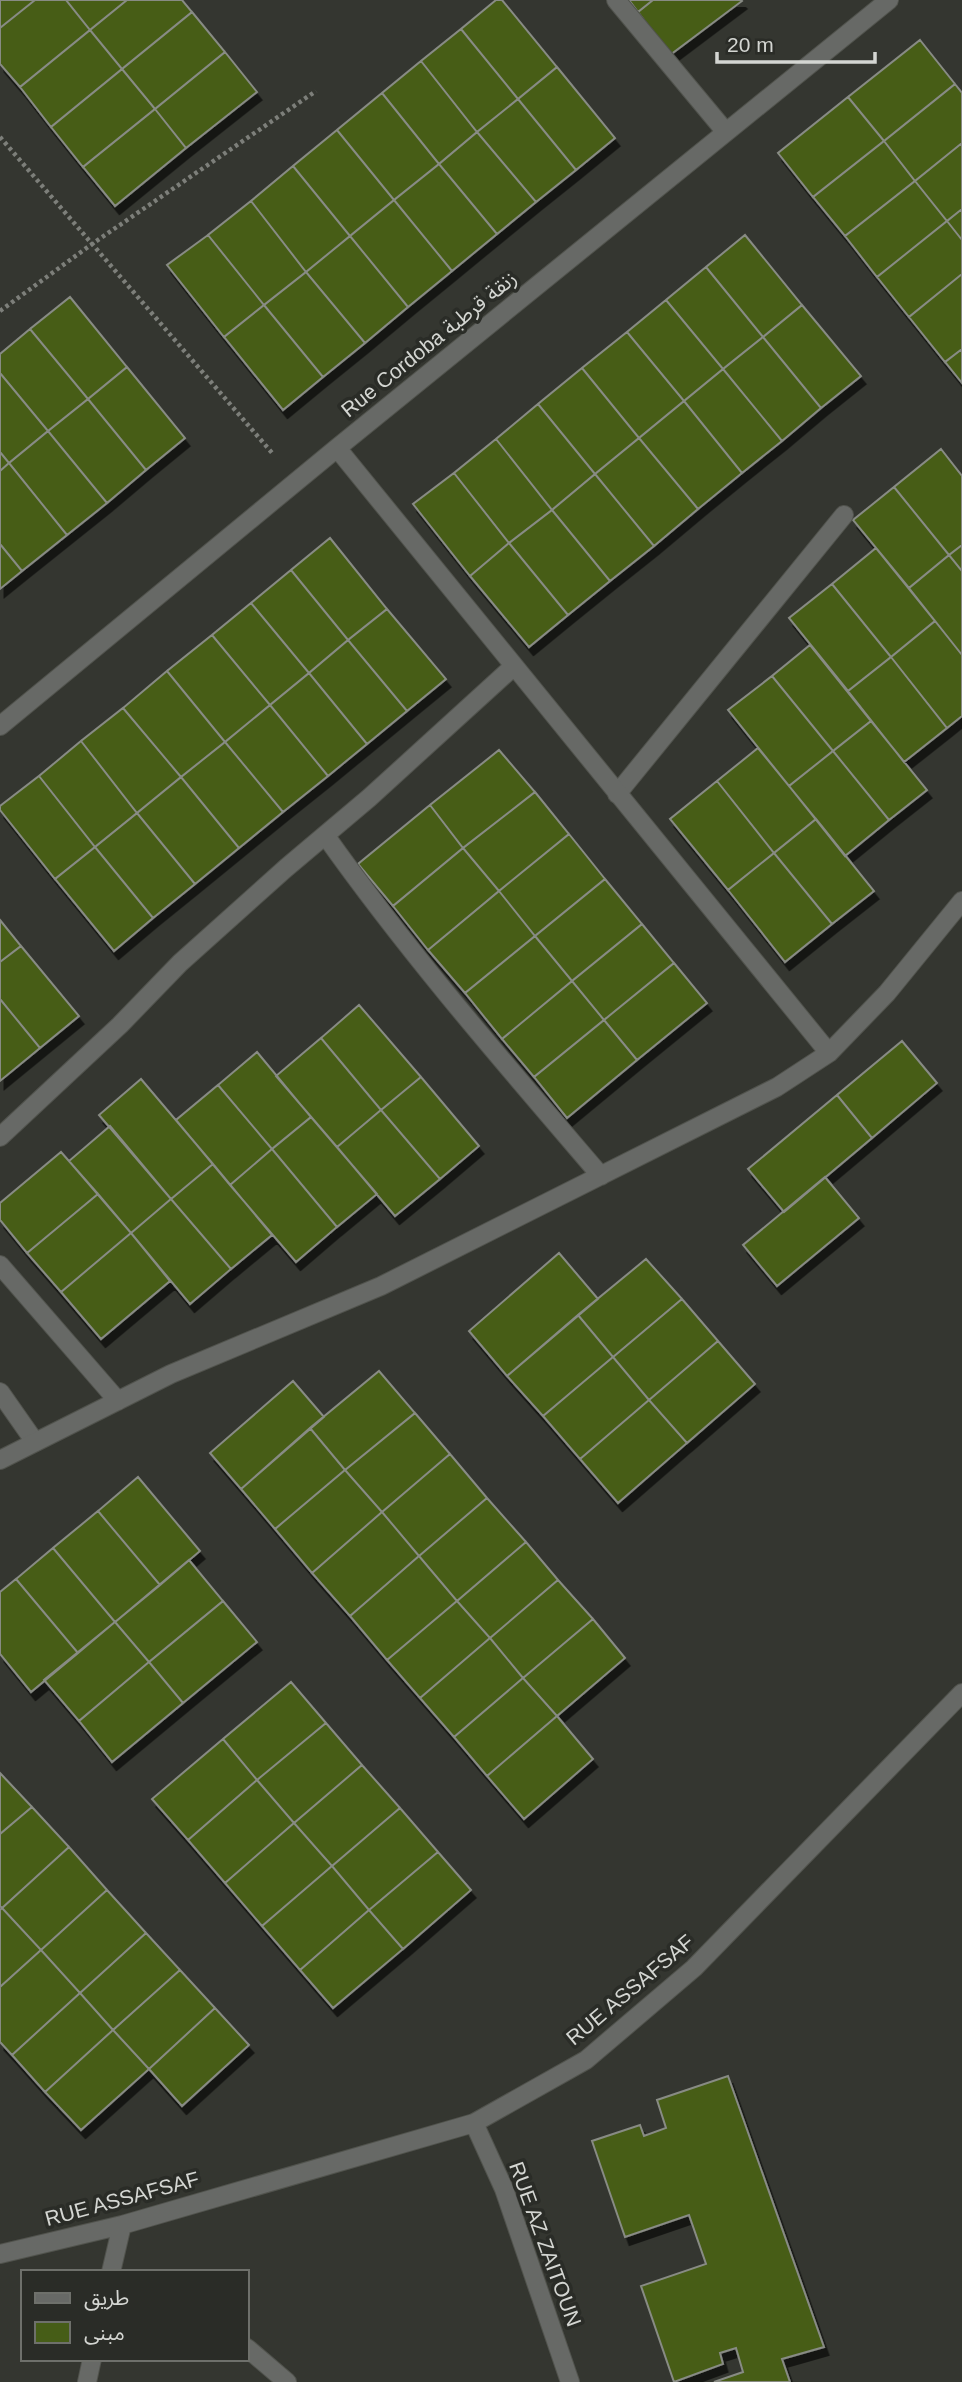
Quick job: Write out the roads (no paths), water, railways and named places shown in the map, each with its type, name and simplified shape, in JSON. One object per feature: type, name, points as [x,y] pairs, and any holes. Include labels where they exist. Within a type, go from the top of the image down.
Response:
[{"type":"street","points":[[616,0],[725,131]]},
{"type":"street","name":"Rue Cordoba زنقة قرطبة","points":[[0,726],[725,131],[889,0]]},
{"type":"street","points":[[337,449],[829,1054]]},
{"type":"street","points":[[617,794],[844,514]]},
{"type":"street","points":[[0,1137],[120,1025],[180,963],[369,798],[514,666]]},
{"type":"street","points":[[326,835],[429,974],[601,1176]]},
{"type":"street","points":[[0,1460],[171,1374],[381,1286],[777,1087],[829,1054],[887,993],[962,901]]},
{"type":"street","points":[[0,1265],[118,1401]]},
{"type":"street","points":[[0,1392],[35,1442]]},
{"type":"street","name":"RUE ASSAFSAF","points":[[0,2254],[122,2225],[474,2123],[586,2060],[695,1968],[962,1693]]},
{"type":"street","name":"RUE AZ ZAITOUN","points":[[474,2123],[504,2189],[570,2382]]},
{"type":"street","points":[[111,2270],[122,2225]]},
{"type":"street","points":[[248,2349],[287,2382]]},
{"type":"street","points":[[88,2382],[92,2361]]}]
